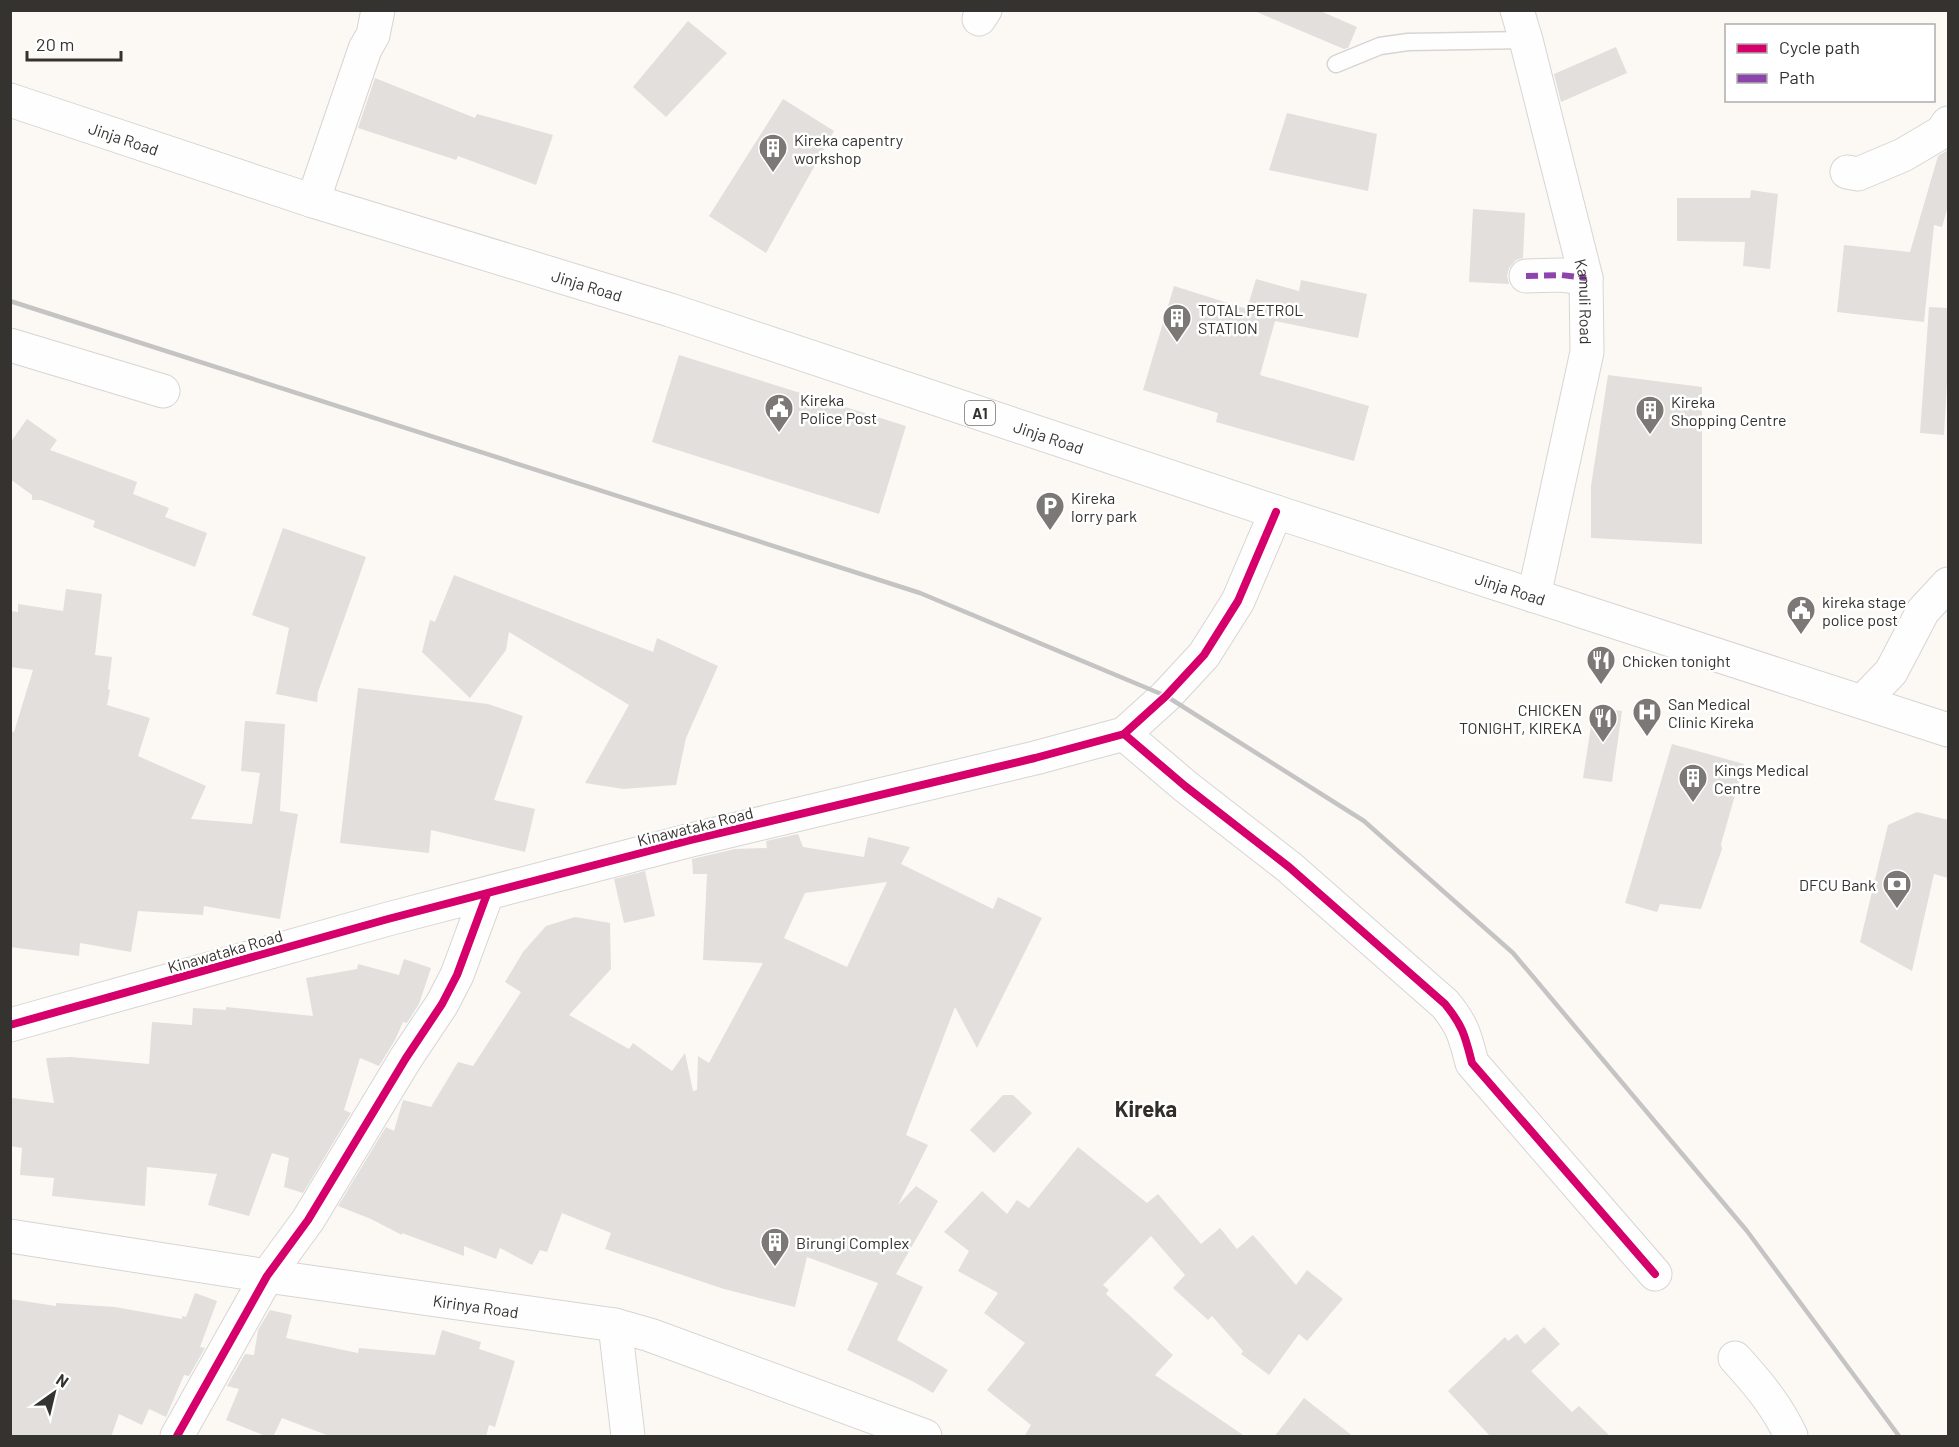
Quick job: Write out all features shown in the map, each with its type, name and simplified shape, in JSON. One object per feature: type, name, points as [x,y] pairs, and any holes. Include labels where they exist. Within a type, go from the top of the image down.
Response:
[{"type":"main road","points":[[313,201],[365,49],[373,35],[378,10]]},
{"type":"main road","name":"Kamuli Road","points":[[1521,25],[1587,278],[1587,352],[1534,596]]},
{"type":"main road","name":"Jinja Road","points":[[10,100],[313,201],[670,309],[1276,512],[1948,730]]},
{"type":"main road","points":[[1847,172],[1858,174],[1903,155],[1942,132],[1948,123]]},
{"type":"main road","points":[[1526,276],[1561,275],[1587,278]]},
{"type":"main road","points":[[10,345],[163,391]]},
{"type":"main road","name":"Kinawataka Road","points":[[10,1025],[279,949],[691,840],[1035,758],[1124,734],[1166,696],[1204,655],[1238,601],[1276,512]]},
{"type":"main road","points":[[1862,702],[1891,672],[1923,611],[1948,584]]},
{"type":"main road","points":[[1124,734],[1185,786],[1289,867],[1445,1004],[1458,1019],[1472,1063],[1655,1274]]},
{"type":"main road","points":[[177,1437],[267,1276],[308,1220],[406,1058],[442,1004],[457,975],[487,894]]},
{"type":"main road","name":"Kirinya Road","points":[[10,1236],[267,1276],[615,1325],[650,1335],[925,1437]]},
{"type":"main road","points":[[615,1325],[628,1437]]},
{"type":"main road","points":[[1735,1358],[1763,1389],[1782,1417],[1791,1437]]},
{"type":"lane","points":[[1336,64],[1380,46],[1521,25]]},
{"type":"building","points":[[1252,10],[1318,10],[1357,27],[1348,48],[1344,49]]},
{"type":"building","points":[[688,21],[727,53],[666,117],[633,87]]},
{"type":"building","points":[[1616,47],[1627,73],[1561,102],[1554,74]]},
{"type":"building","points":[[375,78],[475,118],[477,114],[553,135],[536,185],[458,156],[456,160],[358,128]]},
{"type":"building","name":"Kireka capentry workshop","points":[[783,99],[834,131],[766,253],[709,216]]},
{"type":"building","points":[[1287,113],[1377,134],[1368,191],[1269,170]]},
{"type":"building","points":[[1948,150],[1948,206],[1942,227],[1934,225],[1924,322],[1837,312],[1844,245],[1910,252],[1938,156]]},
{"type":"building","points":[[1751,190],[1778,194],[1770,269],[1743,266],[1745,242],[1677,241],[1677,198],[1750,198]]},
{"type":"building","points":[[1473,209],[1525,213],[1523,258],[1516,260],[1509,268],[1507,276],[1509,284],[1469,282]]},
{"type":"building","points":[[1256,279],[1299,291],[1301,280],[1367,294],[1358,338],[1275,321],[1260,375],[1369,406],[1354,461],[1216,422],[1218,413],[1143,390],[1174,286],[1247,309]]},
{"type":"building","points":[[1929,307],[1948,308],[1944,435],[1920,433]]},
{"type":"building","name":"Kireka Police Post","points":[[679,355],[906,426],[879,514],[652,442]]},
{"type":"building","name":"Kireka Shopping Centre","points":[[1608,375],[1702,387],[1702,544],[1591,538],[1591,486]]},
{"type":"building","points":[[27,419],[57,440],[50,450],[137,482],[133,494],[169,508],[165,517],[207,533],[195,567],[93,527],[95,521],[41,500],[32,500],[32,495],[10,479],[10,443]]},
{"type":"building","points":[[283,528],[366,557],[318,692],[317,702],[276,694],[289,628],[252,615]]},
{"type":"building","points":[[454,575],[653,652],[657,638],[718,666],[686,738],[676,785],[623,789],[585,783],[629,705],[509,632],[506,650],[470,698],[422,652],[430,620],[435,622]]},
{"type":"building","points":[[66,589],[102,594],[95,655],[112,657],[107,705],[150,718],[138,756],[206,786],[191,819],[252,824],[260,773],[241,771],[245,721],[285,724],[280,811],[298,814],[280,919],[204,906],[203,915],[138,911],[131,952],[80,943],[79,956],[10,947],[10,731],[14,732],[33,670],[10,667],[10,611],[18,612],[18,604],[63,611]]},
{"type":"building","points":[[358,688],[488,704],[523,716],[494,800],[535,809],[525,852],[431,830],[429,853],[340,843]]},
{"type":"building","name":"CHICKEN TONIGHT, KIREKA","points":[[1594,707],[1622,711],[1612,782],[1583,778]]},
{"type":"building","name":"Kings Medical Centre","points":[[1672,744],[1744,764],[1721,844],[1722,849],[1701,909],[1660,904],[1657,912],[1625,903]]},
{"type":"building","name":"DFCU Bank","points":[[1917,812],[1948,820],[1948,878],[1934,874],[1912,971],[1860,942],[1888,825]]},
{"type":"building","points":[[798,834],[803,847],[864,857],[868,837],[910,847],[901,864],[993,909],[998,897],[1042,918],[977,1048],[955,1007],[906,1135],[928,1145],[898,1205],[916,1186],[938,1201],[896,1274],[923,1287],[897,1340],[948,1370],[933,1393],[847,1350],[878,1283],[807,1257],[795,1307],[724,1289],[605,1249],[611,1233],[562,1213],[547,1252],[540,1250],[532,1265],[500,1248],[496,1259],[464,1246],[464,1256],[402,1233],[402,1235],[338,1206],[386,1127],[394,1131],[403,1100],[431,1107],[458,1062],[473,1066],[521,992],[505,982],[523,952],[546,926],[575,917],[610,923],[611,969],[569,1015],[629,1049],[633,1043],[672,1071],[685,1053],[693,1091],[697,1090],[698,1056],[709,1063],[763,963],[703,960],[707,874],[693,874],[692,859],[735,849],[767,848],[766,841]],"holes":[[[887,882],[847,967],[784,938],[805,893]]]},
{"type":"building","points":[[645,871],[655,916],[624,923],[614,879]]},
{"type":"building","points":[[404,959],[431,968],[419,1004],[407,1023],[403,1022],[379,1066],[360,1058],[344,1110],[351,1113],[303,1193],[284,1187],[289,1158],[272,1153],[249,1216],[208,1205],[217,1174],[147,1167],[145,1206],[52,1196],[54,1178],[20,1175],[22,1148],[10,1146],[12,1098],[54,1103],[46,1058],[71,1057],[149,1064],[152,1022],[192,1025],[193,1008],[226,1010],[226,1007],[313,1016],[306,978],[357,969],[358,964],[399,975]]},
{"type":"building","points":[[1003,1095],[1013,1095],[1032,1113],[994,1153],[970,1130]]},
{"type":"building","points":[[1078,1147],[1147,1203],[1158,1194],[1201,1244],[1220,1228],[1237,1249],[1253,1235],[1296,1285],[1307,1270],[1343,1299],[1307,1341],[1299,1334],[1269,1375],[1241,1354],[1243,1351],[1212,1316],[1208,1320],[1173,1288],[1185,1275],[1151,1236],[1103,1285],[1109,1290],[1106,1294],[1173,1355],[1155,1375],[1246,1437],[1024,1437],[1031,1425],[987,1390],[1025,1343],[984,1313],[998,1293],[958,1271],[969,1251],[944,1232],[982,1191],[1007,1214],[1017,1200],[1029,1208]]},
{"type":"building","points":[[195,1293],[217,1301],[200,1347],[205,1348],[189,1376],[184,1375],[166,1417],[149,1409],[142,1425],[119,1414],[111,1437],[10,1437],[10,1299],[56,1306],[56,1303],[115,1307],[182,1319],[182,1316],[186,1317]]},
{"type":"building","points":[[270,1310],[292,1315],[286,1338],[358,1353],[359,1348],[435,1355],[442,1330],[481,1342],[479,1349],[515,1361],[495,1427],[489,1425],[486,1437],[332,1437],[282,1418],[273,1437],[268,1437],[226,1420],[239,1389],[227,1386],[245,1354],[254,1355],[258,1330]]},
{"type":"building","points":[[1544,1327],[1560,1344],[1531,1371],[1572,1412],[1579,1406],[1611,1437],[1491,1437],[1448,1391],[1505,1337],[1508,1341],[1517,1334],[1525,1344]]},
{"type":"building","points":[[1304,1398],[1354,1437],[1274,1437]]},
{"type":"railway","points":[[10,301],[920,593],[1166,696],[1364,821],[1513,953],[1747,1231],[1899,1436]]},
{"type":"marked path","points":[[1526,276],[1561,275],[1586,278]]},
{"type":"cycle path","points":[[10,1025],[388,919],[691,840],[1035,758],[1124,734],[1166,696],[1204,655],[1238,601],[1276,512]]},
{"type":"cycle path","points":[[1124,734],[1185,786],[1289,867],[1445,1004],[1463,1032],[1472,1063],[1655,1274]]},
{"type":"cycle path","points":[[177,1436],[267,1276],[308,1220],[406,1058],[442,1004],[457,975],[487,894]]},
{"type":"place","name":"Kireka capentry workshop","points":[[773,174]]},
{"type":"place","name":"TOTAL PETROL STATION","points":[[1177,344]]},
{"type":"place","name":"Kireka Police Post","points":[[779,434]]},
{"type":"place","name":"Kireka Shopping Centre","points":[[1650,436]]},
{"type":"place","name":"Kireka lorry park","points":[[1050,532]]},
{"type":"place","name":"kireka stage police post","points":[[1801,636]]},
{"type":"place","name":"Chicken tonight","points":[[1601,686]]},
{"type":"place","name":"San Medical Clinic Kireka","points":[[1647,738]]},
{"type":"place","name":"CHICKEN TONIGHT, KIREKA","points":[[1603,744]]},
{"type":"place","name":"Kings Medical Centre","points":[[1693,804]]},
{"type":"place","name":"DFCU Bank","points":[[1897,910]]},
{"type":"place","name":"Birungi Complex","points":[[775,1268]]},
{"type":"district","name":"Kireka","points":[[1146,1108]]}]
